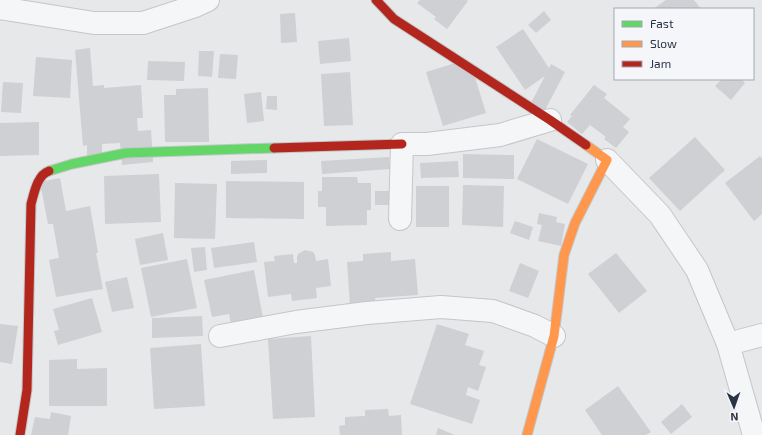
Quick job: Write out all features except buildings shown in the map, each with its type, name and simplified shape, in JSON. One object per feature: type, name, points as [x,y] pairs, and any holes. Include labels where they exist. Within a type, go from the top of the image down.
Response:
[{"type":"street","points":[[0,8],[94,23],[143,23],[195,6],[208,0]]},
{"type":"street","points":[[376,0],[394,19],[550,120],[607,160],[660,215],[697,270],[728,344],[754,435]]},
{"type":"street","points":[[20,435],[27,390],[31,204],[36,185],[46,172],[72,164],[126,153],[427,144],[500,135],[550,120]]},
{"type":"street","points":[[400,219],[402,144]]},
{"type":"street","points":[[527,435],[554,336],[564,255],[575,223],[607,160]]},
{"type":"street","points":[[220,336],[296,322],[367,313],[441,307],[493,311],[534,326],[554,336]]},
{"type":"street","points":[[728,344],[762,335]]},
{"type":"traffic: fast","points":[[49,171],[72,164],[126,153],[274,148]]},
{"type":"traffic: slow","points":[[527,435],[554,336],[564,255],[575,223],[607,160],[586,145]]},
{"type":"traffic: jam","points":[[376,0],[394,19],[586,145]]},
{"type":"traffic: jam","points":[[274,148],[402,144]]},
{"type":"traffic: jam","points":[[20,435],[27,390],[31,204],[39,181],[42,176],[49,171]]}]
